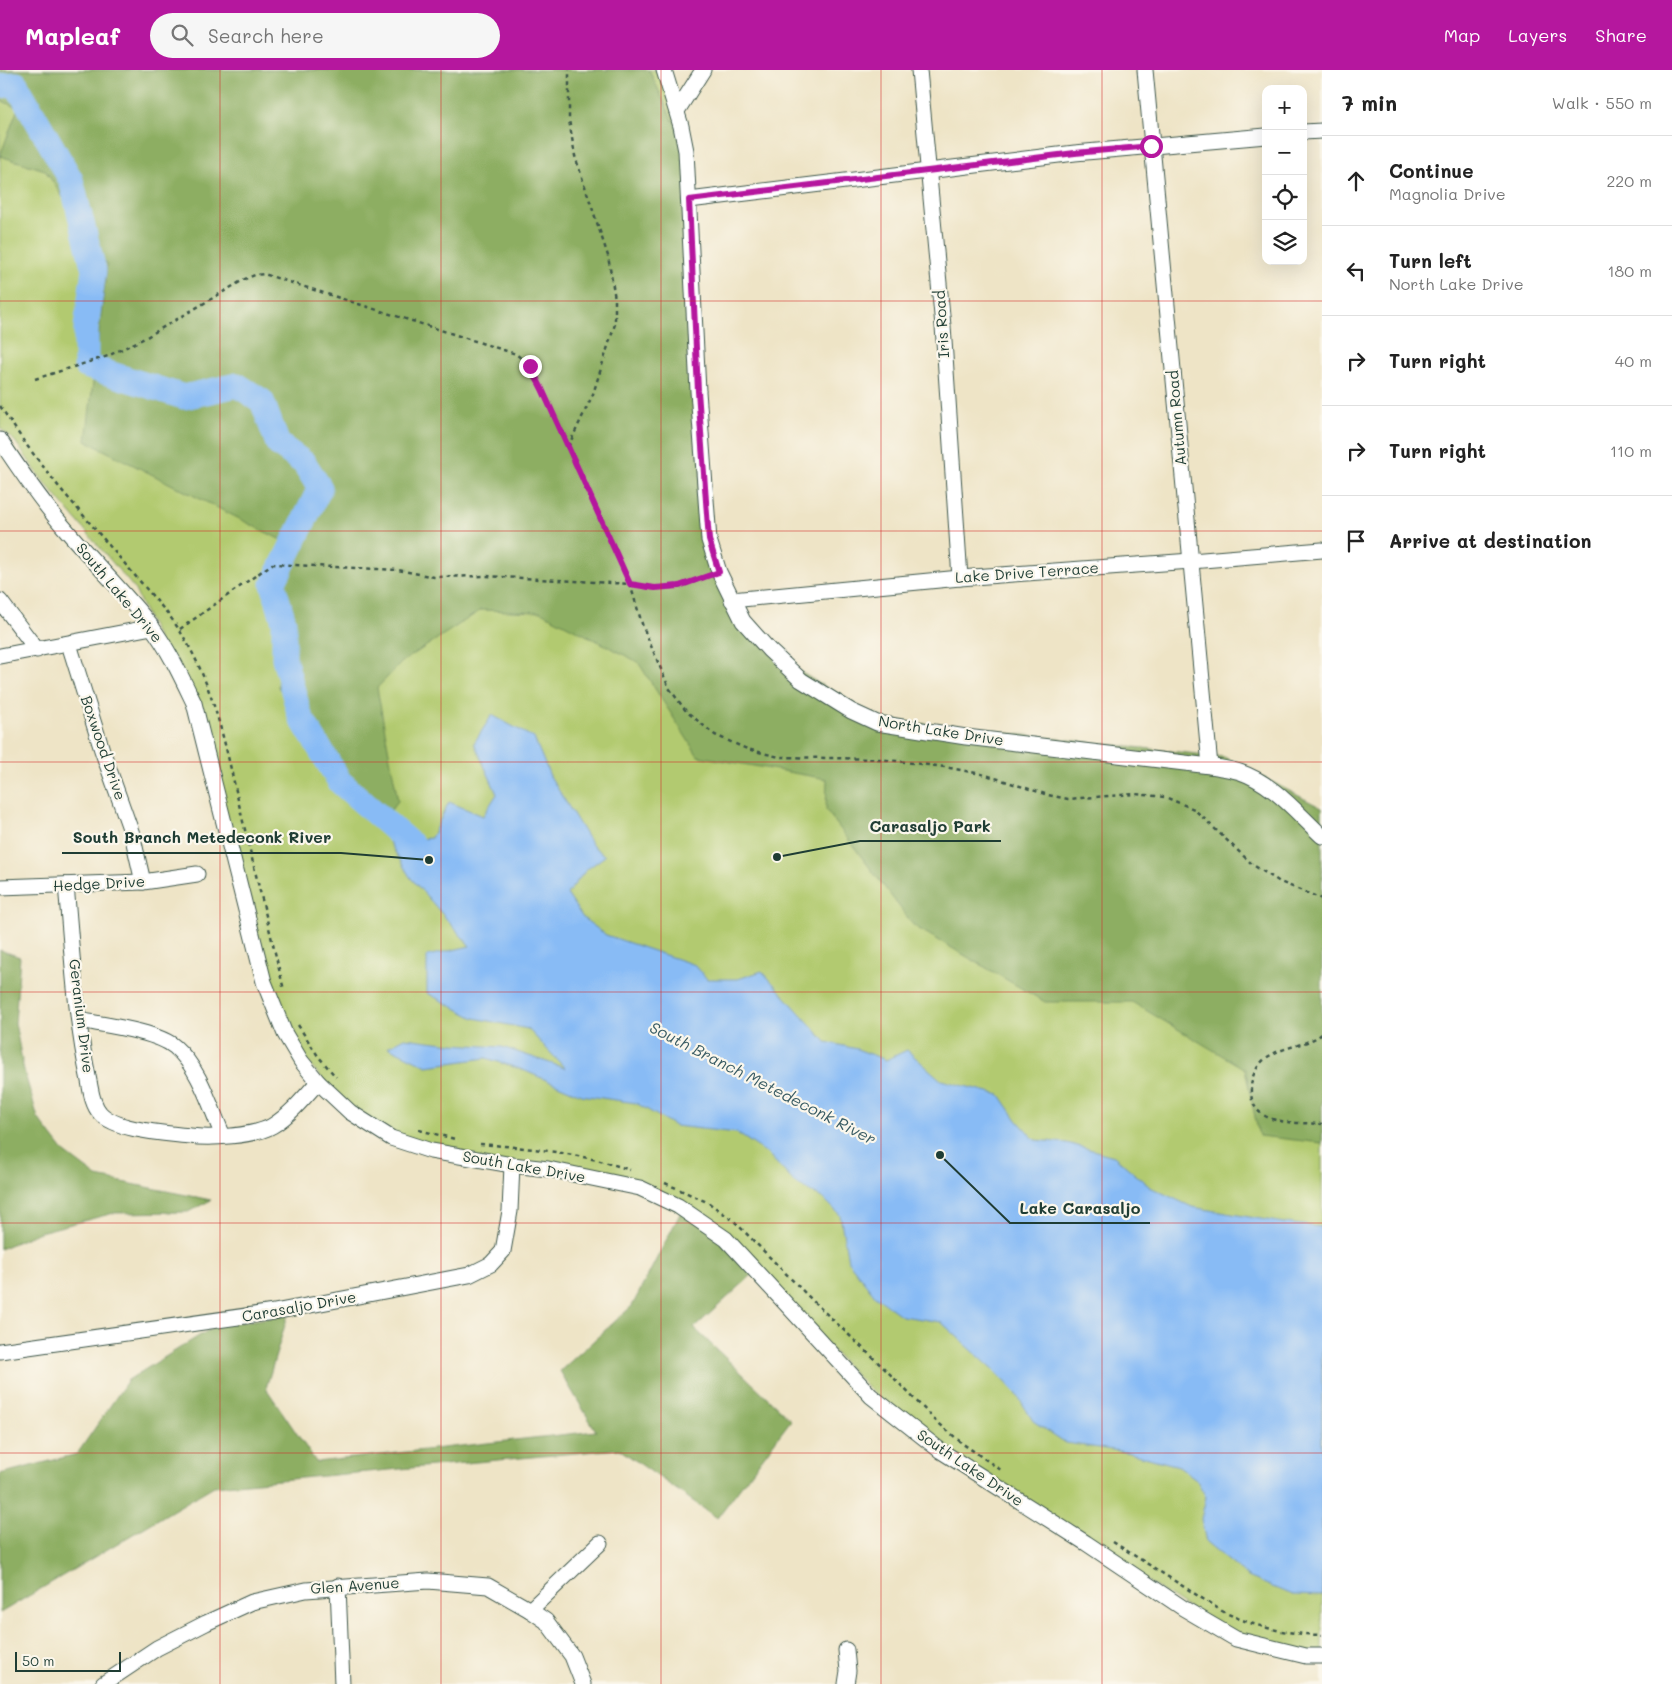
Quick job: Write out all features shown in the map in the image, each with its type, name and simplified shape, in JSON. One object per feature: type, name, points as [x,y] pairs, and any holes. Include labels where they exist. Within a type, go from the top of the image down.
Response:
[{"type":"street","name":"North Lake Drive","points":[[664,70],[682,126],[686,151],[698,391],[709,540],[719,572],[743,621],[769,650],[801,680],[851,711],[877,723],[966,737],[1239,771],[1258,780],[1277,794],[1322,836]]},
{"type":"street","points":[[677,111],[703,70]]},
{"type":"street","name":"Iris Road","points":[[920,70],[943,336],[960,578]]},
{"type":"street","name":"Autumn Road","points":[[1145,70],[1210,766]]},
{"type":"street","points":[[1307,132],[1322,131]]},
{"type":"street","points":[[689,200],[1075,153],[1262,136]]},
{"type":"street","name":"South Lake Drive","points":[[0,440],[22,474],[68,532],[108,575],[152,628],[176,666],[194,703],[264,982],[285,1034],[301,1062],[318,1082],[350,1112],[391,1138],[431,1151],[512,1165],[548,1168],[640,1188],[678,1206],[726,1239],[871,1396],[940,1452],[1086,1543],[1182,1608],[1236,1639],[1306,1656],[1322,1656]]},
{"type":"street","name":"Lake Drive Terrace","points":[[732,600],[960,578],[1191,562],[1322,550]]},
{"type":"street","points":[[0,601],[37,650]]},
{"type":"street","points":[[0,658],[152,628]]},
{"type":"street","name":"Boxwood Drive","points":[[69,644],[102,750],[132,834],[143,882]]},
{"type":"street","name":"Hedge Drive","points":[[0,887],[143,882],[197,874]]},
{"type":"street","name":"Geranium Drive","points":[[66,885],[82,1048],[94,1104],[100,1113],[112,1122],[136,1130],[197,1137],[241,1134],[270,1127],[289,1113],[318,1082]]},
{"type":"street","points":[[79,1020],[152,1036],[174,1046],[196,1072],[222,1136]]},
{"type":"street","name":"Carasaljo Drive","points":[[0,1351],[274,1312],[469,1275],[491,1264],[503,1251],[510,1211],[512,1165]]},
{"type":"street","points":[[530,1610],[600,1543]]},
{"type":"street","name":"Glen Avenue","points":[[104,1684],[157,1648],[252,1602],[306,1590],[338,1586],[428,1581],[488,1586],[530,1610],[546,1621],[572,1656],[583,1684]]},
{"type":"street","points":[[338,1586],[342,1684]]},
{"type":"street","points":[[846,1650],[848,1671],[846,1684]]},
{"type":"path","points":[[568,447],[593,394],[615,324],[615,299],[608,256],[575,156],[568,120],[569,70]]},
{"type":"path","points":[[35,380],[108,356],[145,338],[245,279],[264,274],[516,354],[530,366],[568,447],[630,584],[643,627],[669,688],[686,711],[715,736],[747,749],[779,758],[880,759],[945,767],[986,775],[1048,795],[1068,799],[1135,794],[1164,797],[1194,810],[1253,866],[1280,882],[1322,899]]},
{"type":"path","points":[[0,406],[25,443],[59,487],[180,629],[196,660],[217,713],[285,993]]},
{"type":"path","points":[[180,629],[272,564],[398,570],[434,577],[484,576],[630,584],[655,588],[679,586],[719,572]]},
{"type":"path","points":[[294,1018],[318,1056],[340,1082]]},
{"type":"path","points":[[1322,1034],[1317,1038],[1290,1047],[1266,1059],[1256,1068],[1251,1082],[1251,1096],[1259,1113],[1271,1120],[1322,1124]]},
{"type":"path","points":[[416,1129],[461,1140]]},
{"type":"path","points":[[479,1143],[555,1152],[631,1170]]},
{"type":"path","points":[[658,1180],[709,1203],[734,1221],[787,1273],[812,1301],[886,1370],[935,1420],[963,1444],[1007,1474]]},
{"type":"path","points":[[1106,1538],[1222,1611],[1237,1618],[1261,1627],[1296,1634],[1322,1635]]},
{"type":"green space","points":[[0,70],[664,70],[681,126],[709,539],[743,621],[1322,1133],[1322,1656],[1236,1639],[899,1420],[726,1239],[640,1188],[431,1151],[350,1112],[285,1034],[196,712],[134,588],[40,477],[15,441],[0,428]]},
{"type":"green space","points":[[0,70],[649,70],[686,148],[713,572],[767,652],[879,719],[1224,757],[1322,808],[1322,1143],[1259,1136],[1245,1069],[1132,1002],[1045,1002],[914,926],[826,810],[827,779],[698,756],[638,662],[541,612],[481,610],[402,662],[377,688],[398,801],[382,821],[357,801],[278,687],[287,543],[86,441],[107,265],[45,170],[0,156],[18,108],[0,100]]},
{"type":"green space","points":[[0,950],[20,957],[15,1023],[24,1071],[38,1118],[65,1153],[97,1177],[211,1200],[188,1212],[114,1213],[40,1232],[0,1249]]},
{"type":"green space","points":[[684,1206],[762,1266],[694,1328],[791,1420],[717,1518],[619,1449],[214,1486],[0,1613],[0,1474],[77,1454],[128,1380],[215,1326],[288,1315],[266,1388],[316,1462],[596,1431],[560,1371],[632,1306]]},
{"type":"water","points":[[492,715],[534,738],[550,776],[592,845],[605,856],[586,870],[567,894],[583,918],[606,935],[695,965],[707,979],[738,979],[762,971],[826,1042],[857,1049],[886,1060],[907,1050],[941,1080],[1000,1095],[1017,1120],[1035,1140],[1067,1143],[1114,1156],[1150,1187],[1192,1207],[1284,1223],[1322,1227],[1322,1596],[1292,1595],[1248,1577],[1206,1542],[1201,1519],[1206,1497],[1196,1479],[1179,1466],[1125,1452],[1066,1443],[1033,1421],[1016,1393],[941,1322],[902,1316],[876,1297],[848,1261],[840,1215],[824,1199],[796,1184],[768,1154],[737,1133],[675,1126],[636,1103],[581,1095],[523,1070],[486,1058],[427,1066],[388,1047],[405,1038],[452,1044],[502,1047],[565,1068],[528,1029],[474,1018],[427,993],[427,956],[470,946],[410,877],[389,842],[431,838],[449,802],[483,816],[497,794],[474,743]]},
{"type":"waterway","name":"South Branch Metedeconk River","points":[[0,86],[16,84],[71,180],[94,270],[86,328],[86,366],[184,397],[237,385],[262,401],[278,444],[304,463],[320,488],[273,584],[284,622],[284,658],[300,716],[340,782],[431,862]]},
{"type":"place","name":"Carasaljo Park","points":[[777,857]]},
{"type":"place","name":"South Branch Metedeconk River","points":[[429,860]]},
{"type":"place","name":"Lake Carasaljo","points":[[940,1155]]},
{"type":"route","points":[[530,366],[630,584],[655,588],[679,586],[719,572],[709,540],[698,391],[689,200],[929,170],[1151,146]]}]
